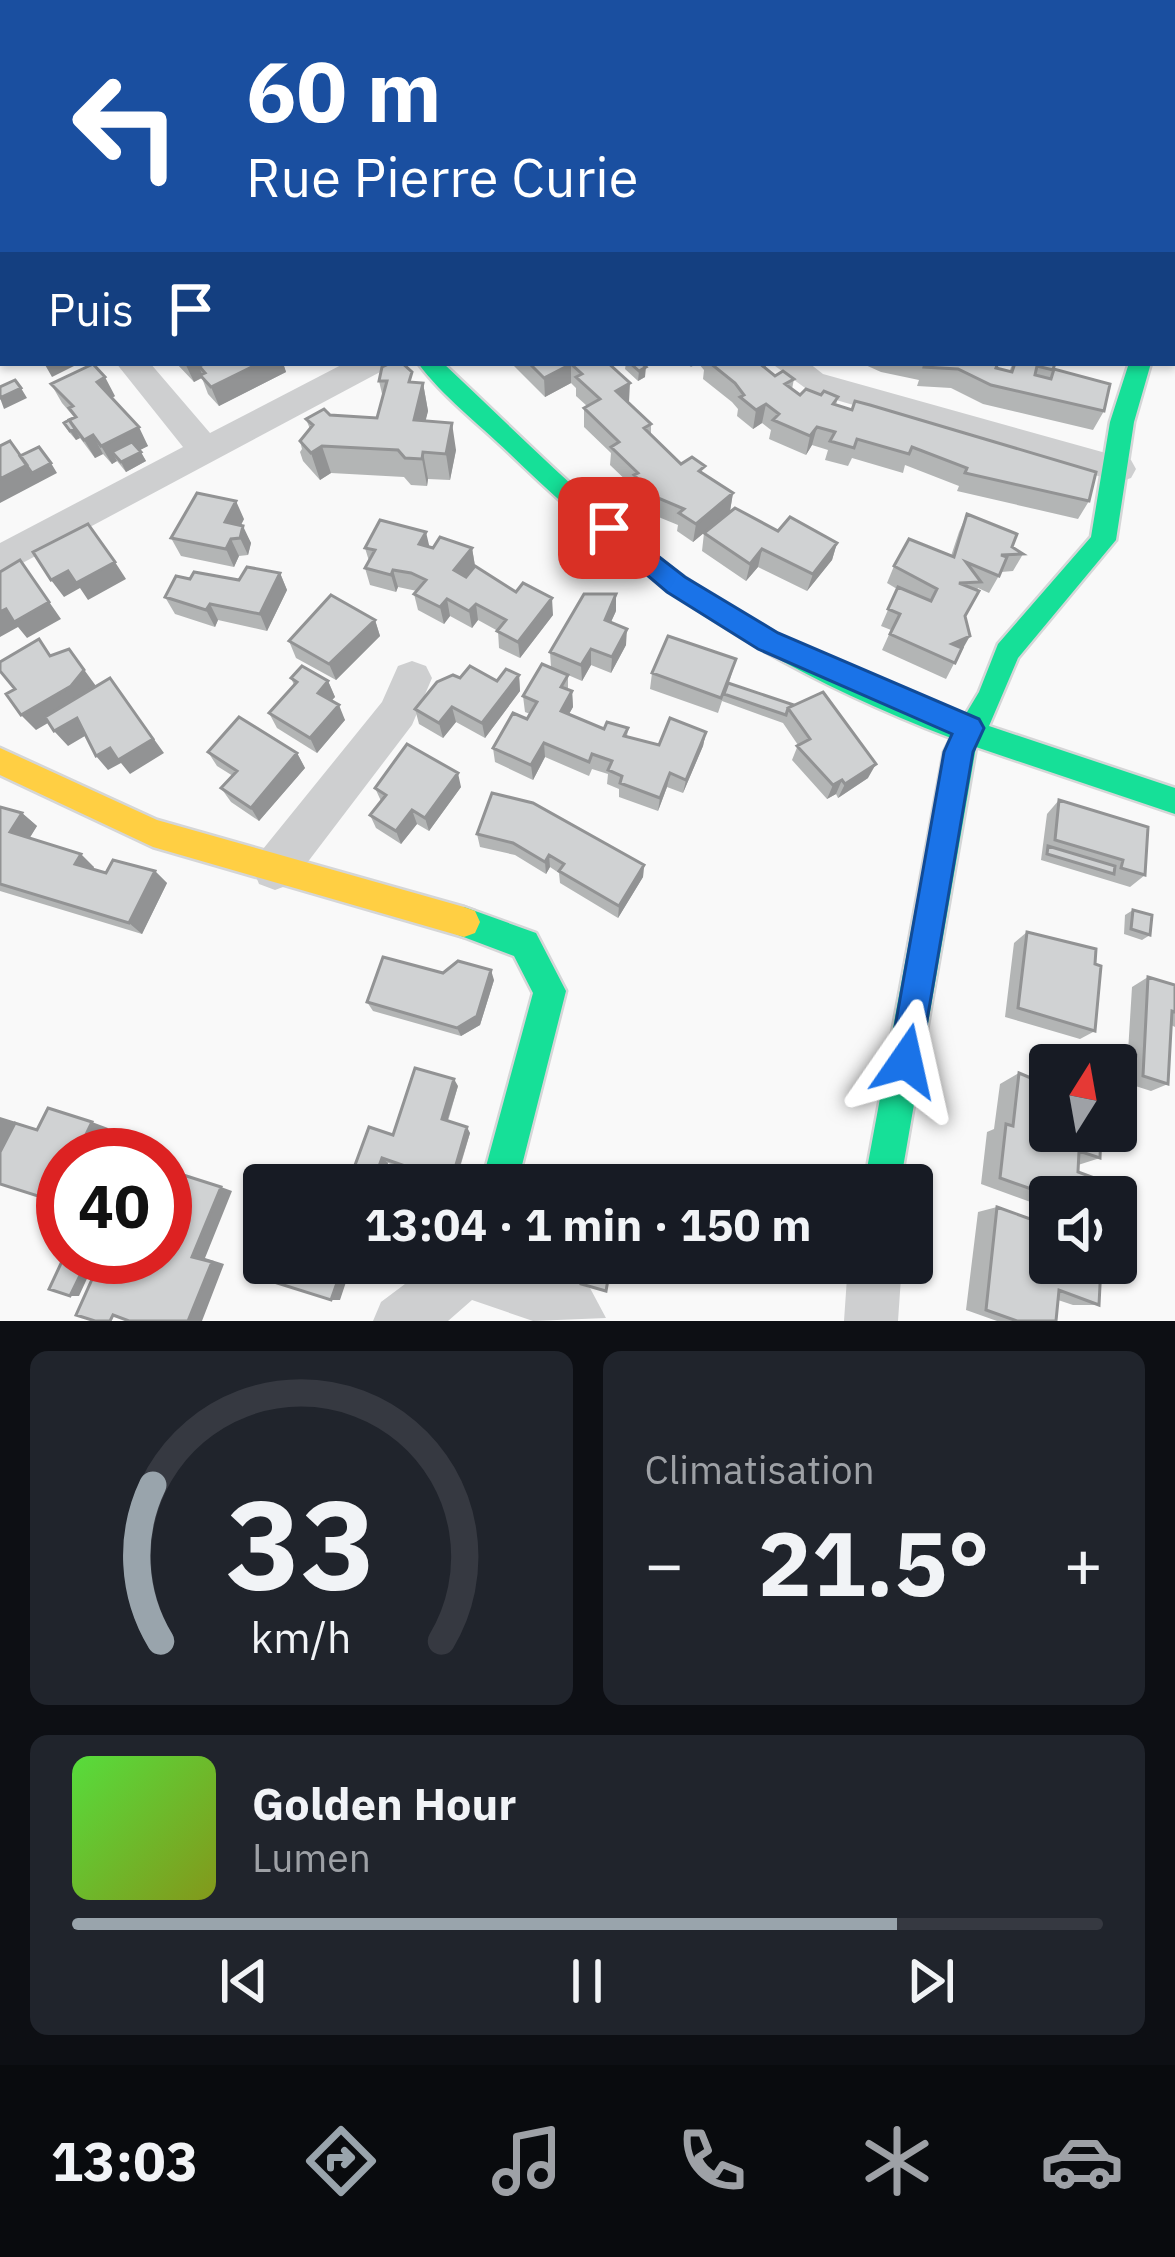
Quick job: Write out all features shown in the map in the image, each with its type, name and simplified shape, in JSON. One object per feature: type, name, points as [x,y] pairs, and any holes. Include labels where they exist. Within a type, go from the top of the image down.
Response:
[{"type":"street","points":[[135,366],[206,450]]},
{"type":"street","points":[[0,560],[365,366]]},
{"type":"street","points":[[432,366],[676,585],[768,641],[969,728],[1175,801]]},
{"type":"street","points":[[791,366],[812,382],[1119,469]]},
{"type":"street","points":[[886,1164],[958,752],[991,697],[1007,652],[1103,540],[1119,469],[1122,422],[1139,366]]},
{"type":"street","points":[[274,869],[398,713],[412,678]]},
{"type":"street","points":[[0,761],[153,833],[443,914],[525,944],[550,991],[505,1164]]},
{"type":"street","points":[[400,1321],[451,1284]]},
{"type":"street","points":[[503,1284],[572,1307],[579,1318]]},
{"type":"street","points":[[871,1321],[874,1284]]},
{"type":"building","points":[[95,366],[105,377],[97,382],[139,427],[101,446],[93,435],[84,440],[69,420],[76,417],[69,408],[73,406],[51,384]]},
{"type":"building","points":[[199,366],[254,366],[211,387],[200,375],[205,373]]},
{"type":"building","points":[[405,366],[412,372],[409,382],[423,383],[414,420],[452,423],[446,454],[423,452],[422,459],[405,458],[398,450],[322,446],[311,453],[300,441],[313,425],[306,419],[324,409],[330,415],[377,418],[387,381],[379,381],[382,367]]},
{"type":"building","points":[[532,366],[567,366],[544,378]]},
{"type":"building","points":[[573,366],[611,366],[630,383],[616,391],[651,424],[644,428],[681,464],[692,457],[705,466],[699,471],[733,493],[696,524],[679,513],[684,509],[658,498],[611,447],[619,442],[584,408],[600,399],[576,377],[582,374]]},
{"type":"building","points":[[714,366],[763,366],[775,376],[783,371],[794,379],[785,384],[800,395],[806,389],[821,395],[824,391],[838,397],[833,404],[852,410],[855,401],[1096,472],[1089,501],[965,473],[967,468],[912,447],[909,454],[857,439],[854,448],[830,441],[835,432],[817,427],[810,436],[773,420],[779,414],[766,404],[756,410],[740,397],[744,395]]},
{"type":"building","points":[[997,366],[1012,372],[1014,366],[1037,366],[1035,375],[1051,379],[1054,369],[1110,384],[1104,411],[991,385],[958,369],[924,367]]},
{"type":"building","points":[[15,380],[21,388],[0,398],[0,387]]},
{"type":"building","points":[[10,441],[27,465],[0,479],[0,446]]},
{"type":"building","points":[[132,442],[141,452],[121,462],[112,452]]},
{"type":"building","points":[[39,447],[51,463],[32,473],[20,456]]},
{"type":"building","points":[[197,493],[236,501],[225,522],[243,526],[240,538],[231,539],[226,549],[171,538]]},
{"type":"building","points":[[735,508],[778,531],[790,517],[837,543],[813,574],[762,549],[750,564],[704,533]]},
{"type":"building","points":[[967,514],[1017,534],[1012,547],[1023,554],[1001,555],[1007,557],[999,576],[966,562],[981,582],[959,583],[979,591],[965,616],[970,636],[952,644],[962,648],[955,663],[890,634],[900,614],[888,609],[898,587],[931,601],[937,589],[894,566],[909,539],[954,557]]},
{"type":"building","points":[[380,520],[426,532],[419,544],[433,548],[440,537],[472,548],[454,570],[466,577],[475,566],[516,592],[523,583],[552,598],[518,642],[497,631],[506,620],[476,604],[469,611],[447,599],[440,607],[414,594],[426,580],[411,573],[393,570],[391,575],[365,568],[375,550],[365,548]]},
{"type":"building","points":[[88,524],[115,562],[76,583],[68,571],[51,580],[33,552]]},
{"type":"building","points":[[20,560],[49,602],[14,622],[6,609],[0,612],[0,572]]},
{"type":"building","points":[[247,567],[280,573],[260,614],[210,604],[206,610],[165,597],[176,576],[190,579],[194,572],[239,580]]},
{"type":"building","points":[[584,594],[616,594],[605,620],[627,629],[612,657],[591,649],[581,665],[550,652]]},
{"type":"building","points":[[331,595],[375,620],[329,664],[289,641]]},
{"type":"building","points":[[668,636],[736,659],[721,698],[652,673]]},
{"type":"building","points":[[39,639],[50,656],[69,649],[84,670],[71,686],[21,715],[6,694],[15,689],[0,671],[0,662]]},
{"type":"building","points":[[542,664],[568,675],[561,687],[572,691],[561,711],[604,729],[607,722],[628,728],[624,736],[659,745],[670,718],[706,732],[686,780],[670,773],[660,798],[620,783],[622,776],[608,770],[612,761],[592,754],[589,762],[544,743],[531,765],[493,748],[513,713],[527,719],[537,702],[523,696]]},
{"type":"building","points":[[302,666],[328,681],[318,693],[339,705],[310,738],[269,713],[297,682],[291,678]]},
{"type":"building","points":[[470,666],[497,681],[506,669],[519,675],[482,723],[452,707],[439,723],[415,709],[437,682],[453,675],[460,678]]},
{"type":"building","points":[[110,678],[153,739],[118,760],[110,748],[96,756],[77,718],[54,731],[45,717]]},
{"type":"building","points":[[728,683],[794,705],[786,715],[724,694]]},
{"type":"building","points":[[823,692],[876,764],[845,784],[842,780],[833,785],[797,746],[810,739],[788,708]]},
{"type":"building","points":[[239,717],[297,753],[251,808],[221,788],[237,771],[208,752]]},
{"type":"building","points":[[407,744],[458,773],[425,818],[412,810],[396,831],[370,815],[386,795],[375,788]]},
{"type":"building","points":[[492,793],[533,803],[644,865],[619,906],[559,871],[564,864],[549,855],[545,862],[513,843],[477,834]]},
{"type":"building","points":[[1059,800],[1148,827],[1145,875],[1121,868],[1123,860],[1055,840]]},
{"type":"building","points":[[0,807],[22,813],[10,832],[81,854],[75,864],[106,873],[113,860],[155,871],[129,923],[0,884]]},
{"type":"building","points":[[1048,846],[1115,866],[1114,874],[1047,854]]},
{"type":"building","points":[[1133,910],[1152,915],[1150,935],[1131,929]]},
{"type":"building","points":[[1027,932],[1096,949],[1095,964],[1101,966],[1095,1031],[1018,1008]]},
{"type":"building","points":[[383,957],[443,973],[458,961],[491,970],[477,1016],[457,1028],[367,1002]]},
{"type":"building","points":[[1148,977],[1175,985],[1168,1084],[1143,1076]]},
{"type":"building","points":[[415,1068],[454,1079],[442,1119],[467,1127],[456,1164],[399,1164],[382,1158],[380,1164],[355,1164],[369,1127],[393,1135]]},
{"type":"building","points":[[1019,1073],[1029,1077],[1029,1152],[1079,1152],[1078,1172],[1089,1176],[1029,1176],[1029,1188],[1000,1178],[1006,1124],[1013,1126]]},
{"type":"building","points":[[48,1108],[92,1122],[89,1128],[38,1128]]},
{"type":"building","points":[[15,1123],[36,1130],[36,1195],[0,1184],[0,1152]]},
{"type":"building","points":[[192,1178],[221,1187],[192,1257]]},
{"type":"building","points":[[997,1207],[1029,1218],[1029,1284],[1100,1284],[1099,1305],[1059,1290],[1056,1321],[1017,1321],[986,1310]]},
{"type":"building","points":[[192,1257],[212,1262],[188,1321],[129,1321],[113,1315],[110,1321],[95,1321],[76,1315],[90,1284],[192,1284]]},
{"type":"building","points":[[51,1284],[76,1284],[70,1296],[49,1289]]},
{"type":"building","points":[[280,1284],[337,1284],[331,1300]]},
{"type":"building","points":[[581,1284],[607,1284],[606,1291]]},
{"type":"traffic: fast","points":[[432,366],[610,532],[731,621],[790,655],[916,712],[1175,801]]},
{"type":"traffic: fast","points":[[886,1164],[958,752],[991,697],[1007,652],[1103,540],[1122,422],[1139,366]]},
{"type":"traffic: fast","points":[[464,922],[525,944],[550,991],[505,1164]]},
{"type":"traffic: slow","points":[[0,761],[153,833],[464,922]]},
{"type":"route","points":[[609,528],[676,585],[768,641],[969,728],[958,752],[906,1061]]}]
